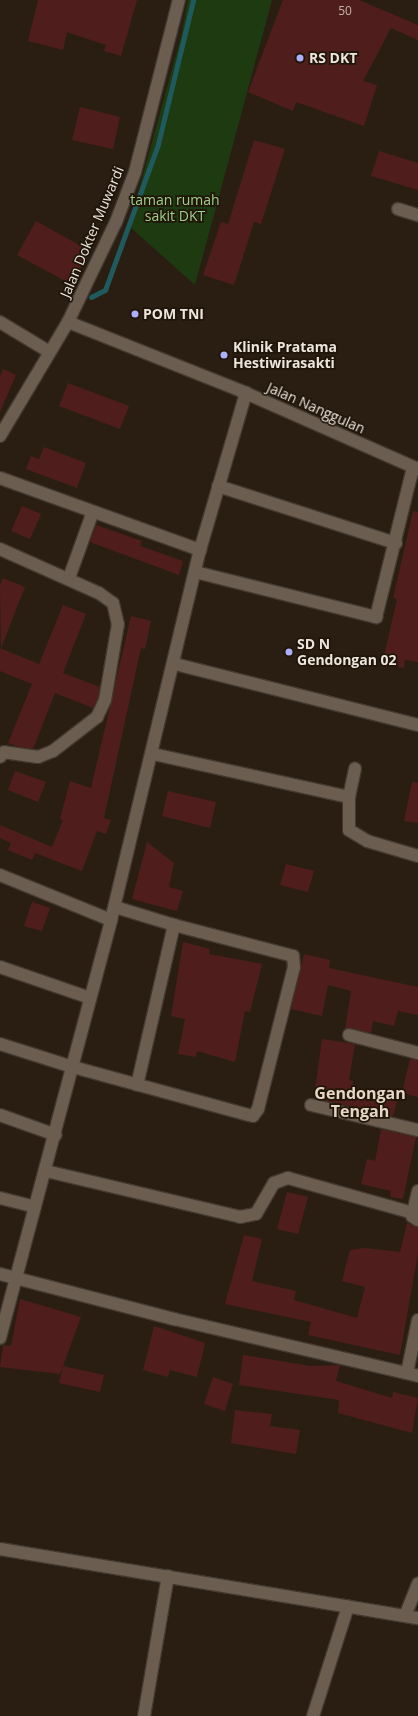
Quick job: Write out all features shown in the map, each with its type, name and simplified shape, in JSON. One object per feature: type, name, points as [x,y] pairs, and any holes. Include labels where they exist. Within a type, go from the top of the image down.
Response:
[{"type":"street","name":"Jalan Dokter Muwardi","points":[[1,430],[48,351],[68,322],[93,275],[135,172],[179,0]]},
{"type":"street","points":[[398,209],[418,215]]},
{"type":"street","points":[[0,322],[48,351]]},
{"type":"street","name":"Jalan Nanggulan","points":[[68,322],[246,393],[416,468]]},
{"type":"street","points":[[0,1338],[56,1135],[110,920],[154,754],[200,550],[246,393]]},
{"type":"street","points":[[195,572],[376,617],[416,468]]},
{"type":"street","points":[[0,478],[92,514],[200,550]]},
{"type":"street","points":[[218,486],[396,543]]},
{"type":"street","points":[[69,578],[92,514]]},
{"type":"street","points":[[0,549],[69,578],[106,598],[116,610],[118,624],[102,709],[97,717],[53,751],[38,757],[1,752]]},
{"type":"street","points":[[175,664],[418,725]]},
{"type":"street","points":[[154,754],[349,797]]},
{"type":"street","points":[[355,769],[349,797],[349,830],[367,841],[418,856]]},
{"type":"street","points":[[0,874],[110,920]]},
{"type":"street","points":[[0,1044],[137,1085],[249,1115],[256,1114],[296,960],[288,953],[174,925],[114,907]]},
{"type":"street","points":[[137,1085],[174,925]]},
{"type":"street","points":[[0,967],[90,998]]},
{"type":"street","points":[[349,1035],[418,1053]]},
{"type":"street","points":[[311,1105],[418,1130]]},
{"type":"street","points":[[0,1115],[56,1135]]},
{"type":"street","points":[[46,1171],[240,1217],[256,1214],[274,1183],[288,1178],[415,1217],[418,1195]]},
{"type":"street","points":[[0,1198],[35,1207]]},
{"type":"street","points":[[0,1274],[412,1375],[418,1320]]},
{"type":"street","points":[[0,1549],[418,1618]]},
{"type":"street","points":[[144,1716],[168,1576]]},
{"type":"street","points":[[405,1616],[418,1584]]},
{"type":"street","points":[[313,1716],[348,1606]]},
{"type":"green space","name":"taman rumah sakit DKT","points":[[188,0],[272,0],[195,285],[129,226],[181,37]]},
{"type":"building","points":[[38,0],[137,0],[121,56],[104,51],[106,45],[67,32],[63,50],[28,41]]},
{"type":"building","points":[[283,0],[359,0],[418,25],[418,40],[391,28],[363,81],[377,85],[364,126],[296,102],[293,111],[248,92]]},
{"type":"building","points":[[80,107],[120,117],[113,149],[72,140]]},
{"type":"building","points":[[254,140],[285,149],[261,224],[254,222],[234,285],[203,275],[221,222],[228,224]]},
{"type":"building","points":[[379,151],[418,163],[418,190],[371,176]]},
{"type":"building","points":[[36,221],[90,251],[71,284],[17,255]]},
{"type":"building","points":[[3,369],[16,375],[0,412],[0,376]]},
{"type":"building","points":[[68,383],[129,406],[120,429],[59,406]]},
{"type":"building","points":[[44,447],[86,463],[77,488],[26,469],[31,456],[39,459]]},
{"type":"building","points":[[22,506],[41,514],[30,539],[11,531]]},
{"type":"building","points":[[413,511],[418,512],[418,662],[405,660],[404,668],[382,664],[397,599],[393,598]]},
{"type":"building","points":[[96,525],[142,541],[140,546],[183,561],[179,575],[90,542]]},
{"type":"building","points":[[3,578],[25,587],[1,648],[0,585]]},
{"type":"building","points":[[63,605],[86,614],[63,673],[100,687],[98,698],[93,708],[55,693],[33,749],[19,747],[8,743],[32,684],[0,671],[0,648],[39,664]]},
{"type":"building","points":[[131,616],[151,621],[145,649],[141,648],[104,818],[111,820],[106,834],[97,831],[82,871],[35,853],[32,860],[8,850],[11,843],[0,838],[0,825],[52,847],[63,820],[60,819],[70,781],[91,788]]},
{"type":"building","points":[[15,771],[46,782],[38,802],[8,790]]},
{"type":"building","points":[[412,782],[418,783],[418,823],[404,821]]},
{"type":"building","points":[[168,791],[216,802],[210,828],[162,816]]},
{"type":"building","points":[[147,842],[174,863],[169,887],[183,891],[177,911],[132,899]]},
{"type":"building","points":[[286,864],[314,871],[308,892],[280,885]]},
{"type":"building","points":[[32,902],[50,908],[42,931],[24,926]]},
{"type":"building","points":[[183,942],[210,949],[209,954],[262,964],[250,1012],[245,1011],[235,1062],[197,1051],[196,1057],[178,1054],[185,1019],[171,1016]]},
{"type":"building","points":[[304,954],[330,960],[329,968],[418,987],[418,1015],[398,1011],[394,1026],[373,1021],[371,1033],[345,1029],[351,991],[328,985],[322,1016],[291,1009]]},
{"type":"building","points":[[322,1039],[355,1044],[349,1080],[353,1081],[352,1088],[397,1102],[393,1116],[314,1098]]},
{"type":"building","points":[[410,1059],[418,1060],[418,1097],[402,1093]]},
{"type":"building","points":[[381,1129],[416,1137],[403,1199],[390,1197],[391,1191],[361,1184],[367,1159],[375,1161]]},
{"type":"building","points":[[287,1192],[308,1197],[298,1234],[277,1229]]},
{"type":"building","points":[[407,1223],[418,1227],[418,1253],[400,1355],[308,1335],[311,1322],[225,1304],[244,1235],[262,1239],[252,1281],[296,1291],[294,1300],[357,1318],[365,1287],[342,1281],[350,1250],[365,1248],[400,1252]]},
{"type":"building","points":[[20,1299],[81,1317],[60,1374],[0,1367],[3,1345],[11,1346]]},
{"type":"building","points":[[154,1326],[205,1343],[197,1377],[170,1370],[168,1377],[143,1370]]},
{"type":"building","points":[[243,1355],[311,1366],[340,1365],[336,1381],[392,1398],[393,1392],[418,1398],[412,1433],[338,1413],[339,1400],[239,1385]]},
{"type":"building","points":[[63,1366],[104,1375],[100,1392],[59,1383]]},
{"type":"building","points":[[213,1377],[233,1384],[225,1411],[204,1404]]},
{"type":"building","points":[[235,1410],[272,1414],[270,1426],[300,1430],[296,1454],[231,1443]]},
{"type":"waterway","points":[[91,297],[105,290],[158,144],[193,0]]},
{"type":"place","name":"RS DKT","points":[[300,58]]},
{"type":"place","name":"POM TNI","points":[[135,314]]},
{"type":"place","name":"Klinik Pratama Hestiwirasakti","points":[[224,355]]},
{"type":"place","name":"SD N Gendongan 02","points":[[289,652]]},
{"type":"district","name":"Gendongan Tengah","points":[[360,1102]]}]
